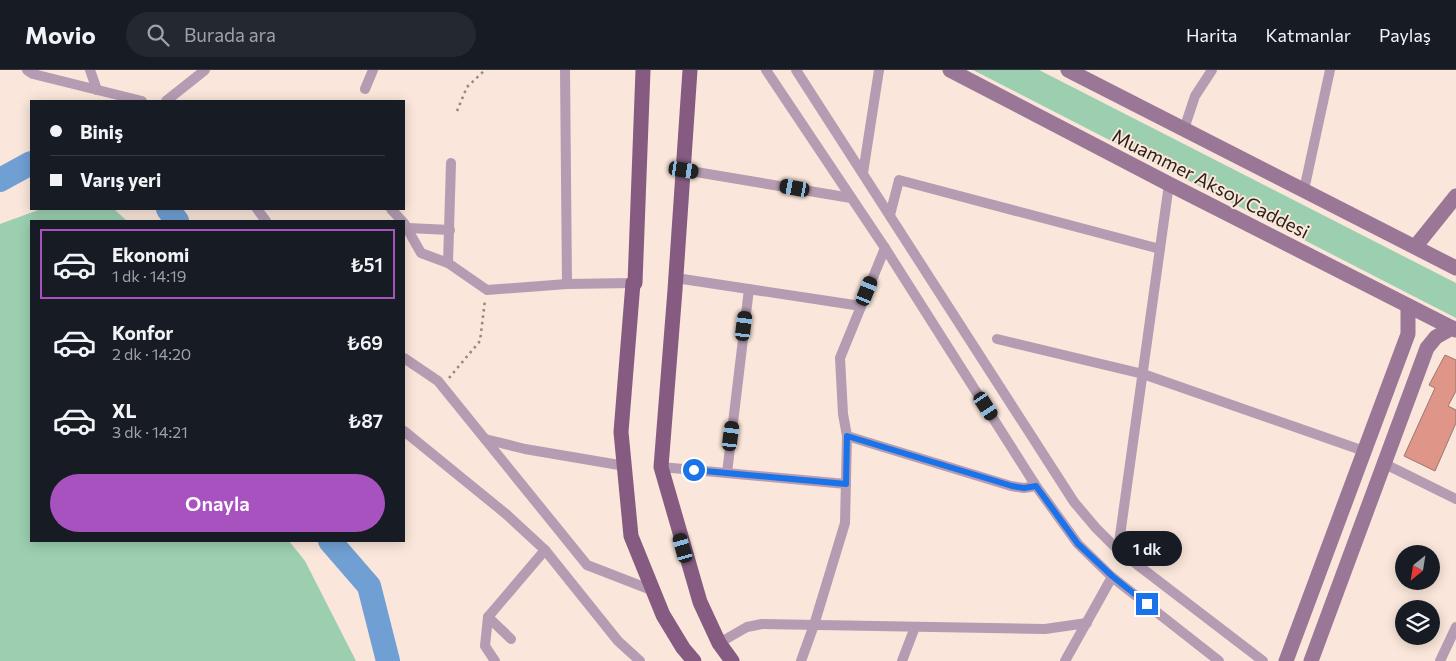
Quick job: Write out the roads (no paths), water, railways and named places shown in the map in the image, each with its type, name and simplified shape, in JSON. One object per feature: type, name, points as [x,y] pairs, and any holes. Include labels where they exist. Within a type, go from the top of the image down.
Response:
[{"type":"main road","points":[[643,70],[635,283],[633,282],[621,432],[631,536],[663,615],[683,648],[694,661]]},
{"type":"main road","points":[[690,70],[661,468],[700,602],[719,643],[732,661]]},
{"type":"main road","name":"Muammer Aksoy Caddesi","points":[[950,70],[1454,329]]},
{"type":"main road","name":"Muammer Aksoy Caddesi","points":[[1068,70],[1415,247],[1455,264]]},
{"type":"main road","points":[[1415,247],[1456,196]]},
{"type":"main road","points":[[1286,661],[1408,334],[1408,306]]},
{"type":"main road","points":[[1311,661],[1427,348],[1436,337],[1454,329]]},
{"type":"street","points":[[27,70],[32,74],[138,100]]},
{"type":"street","points":[[90,70],[98,90]]},
{"type":"street","points":[[167,100],[205,70]]},
{"type":"street","points":[[365,89],[373,70]]},
{"type":"street","points":[[565,70],[567,284]]},
{"type":"street","points":[[766,70],[885,248],[1036,486],[1078,544],[1112,576],[1219,661]]},
{"type":"street","points":[[796,70],[1074,502],[1118,550],[1263,661]]},
{"type":"street","points":[[863,174],[879,70]]},
{"type":"street","points":[[1184,129],[1195,96],[1212,70]]},
{"type":"street","points":[[1304,190],[1330,70]]},
{"type":"street","points":[[448,263],[451,163]]},
{"type":"street","points":[[684,170],[850,198]]},
{"type":"street","points":[[890,215],[899,180],[1160,249]]},
{"type":"street","points":[[1118,550],[1169,184]]},
{"type":"street","points":[[392,210],[401,220]]},
{"type":"street","points":[[405,224],[421,253],[448,263],[487,290],[567,284],[633,282]]},
{"type":"street","points":[[405,224],[450,230]]},
{"type":"street","points":[[801,661],[845,523],[847,436],[843,414],[840,358],[885,248]]},
{"type":"street","points":[[676,278],[861,306]]},
{"type":"street","points":[[727,473],[749,289]]},
{"type":"street","points":[[997,339],[1143,374],[1364,450]]},
{"type":"street","points":[[405,359],[438,381],[586,565],[654,591]]},
{"type":"street","points":[[405,432],[506,514],[545,550],[618,641],[640,661]]},
{"type":"street","points":[[847,436],[1012,486],[1024,488],[1036,486]]},
{"type":"street","points":[[485,438],[525,450],[624,466]]},
{"type":"street","points":[[1385,464],[1456,499]]},
{"type":"street","points":[[661,468],[846,484]]},
{"type":"street","points":[[495,661],[485,646],[488,617],[545,550]]},
{"type":"street","points":[[1065,661],[1112,576]]},
{"type":"street","points":[[488,617],[511,639]]},
{"type":"street","points":[[719,643],[747,627],[762,624],[1045,629],[1087,623]]},
{"type":"street","points":[[902,661],[915,627]]},
{"type":"street","points":[[1440,661],[1456,627]]},
{"type":"waterway","points":[[0,180],[30,164]]},
{"type":"waterway","points":[[169,210],[176,220]]},
{"type":"waterway","points":[[331,542],[369,586],[388,661]]}]
